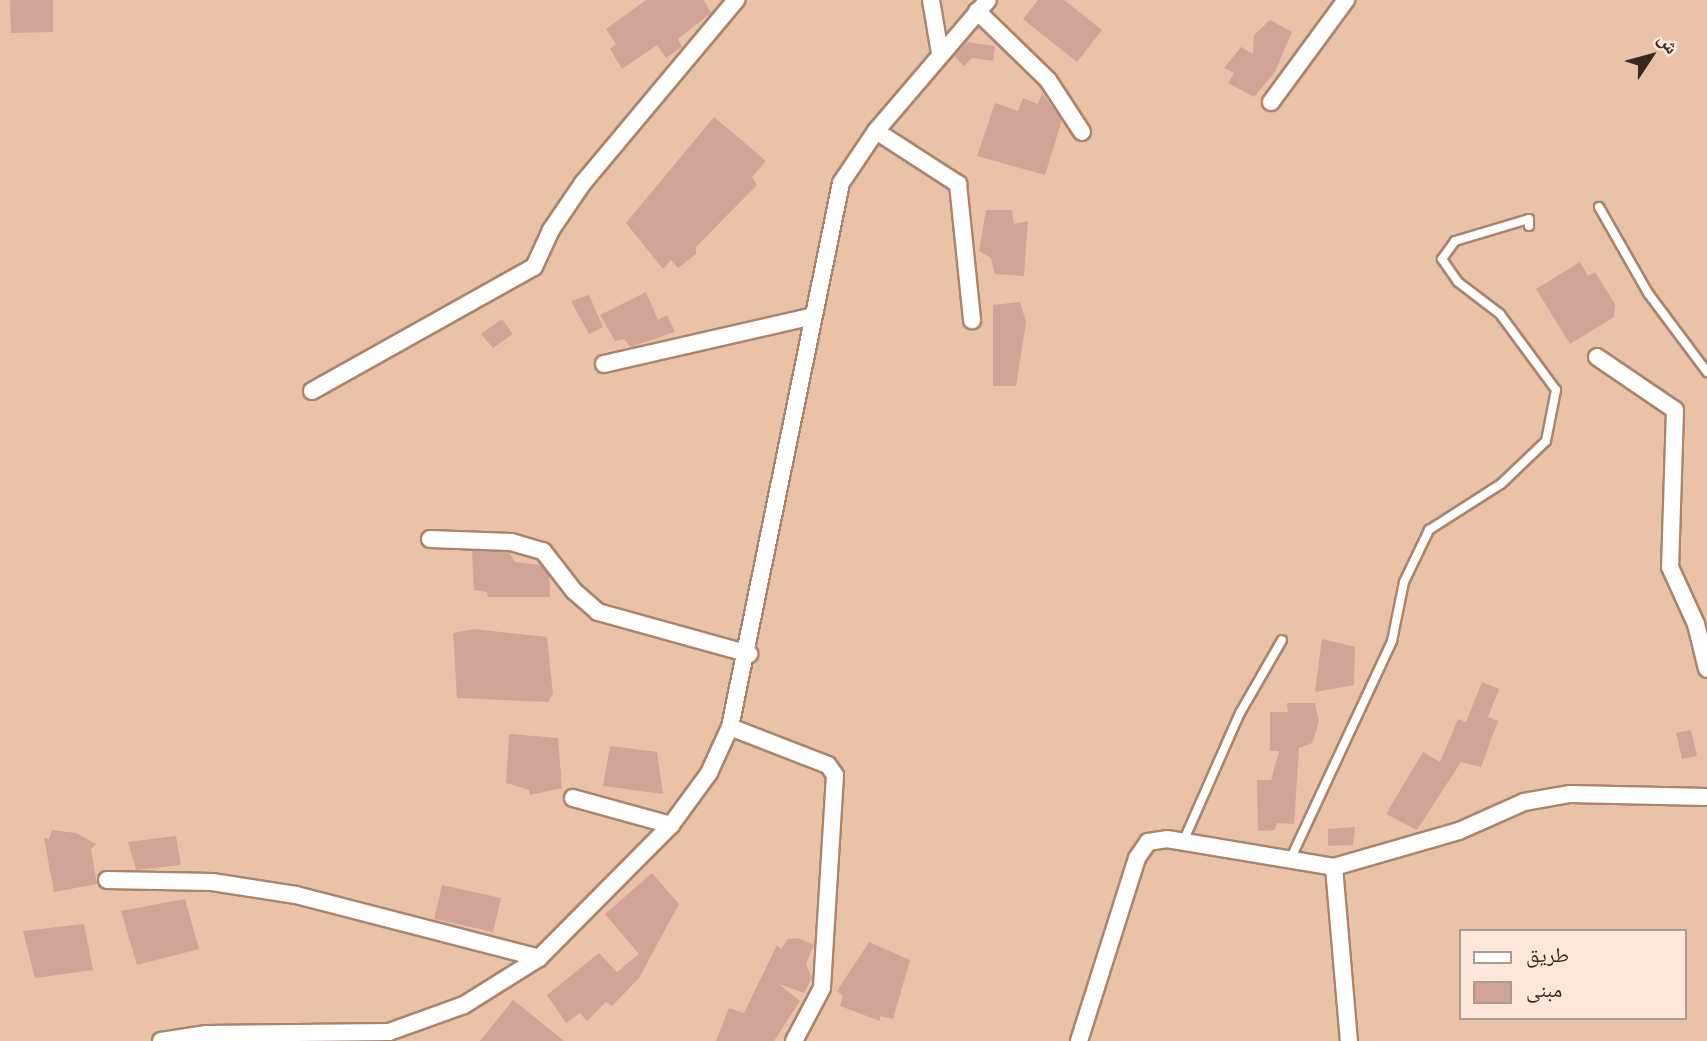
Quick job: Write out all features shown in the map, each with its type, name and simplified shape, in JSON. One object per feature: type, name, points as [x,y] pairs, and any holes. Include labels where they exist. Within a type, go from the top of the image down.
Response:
[{"type":"street","points":[[312,391],[534,267],[551,230],[583,183],[736,0]]},
{"type":"street","points":[[931,0],[940,53]]},
{"type":"street","points":[[1271,102],[1346,0]]},
{"type":"street","points":[[161,1041],[206,1034],[393,1036],[464,1005],[539,958],[671,825],[709,773],[730,727],[749,654],[841,183],[876,131],[982,5],[1048,80],[1082,132]]},
{"type":"street","points":[[876,131],[958,184],[972,320]]},
{"type":"street","points":[[604,364],[813,316]]},
{"type":"street","points":[[1597,357],[1675,410],[1670,567],[1696,624],[1707,668]]},
{"type":"street","points":[[430,539],[511,542],[543,551],[573,592],[598,612],[749,654]]},
{"type":"street","points":[[730,727],[828,765],[835,775],[822,988],[794,1041]]},
{"type":"street","points":[[1079,1041],[1137,858],[1147,842],[1182,842],[1334,867],[1459,831],[1524,802],[1570,794],[1707,797]]},
{"type":"street","points":[[573,798],[671,825]]},
{"type":"street","points":[[1334,867],[1349,1041]]},
{"type":"street","points":[[107,880],[212,882],[296,895],[539,958]]},
{"type":"lane","points":[[1599,206],[1648,293],[1707,372]]},
{"type":"lane","points":[[1290,860],[1392,641],[1404,582],[1429,530],[1501,484],[1546,441],[1556,390],[1500,314],[1458,282],[1442,259],[1455,242],[1529,219],[1530,226]]},
{"type":"lane","points":[[1182,842],[1240,713],[1282,640]]},
{"type":"building","points":[[10,0],[53,0],[53,32],[11,33]]},
{"type":"building","points":[[646,0],[704,0],[711,13],[678,39],[682,47],[666,58],[657,45],[622,69],[610,49],[616,44],[606,29]]},
{"type":"building","points":[[1038,0],[1064,0],[1102,30],[1077,62],[1023,19]]},
{"type":"building","points":[[1270,20],[1292,32],[1275,72],[1254,97],[1228,83],[1234,73],[1224,68],[1241,47],[1253,54],[1254,35]]},
{"type":"building","points":[[967,42],[995,46],[993,61],[972,58],[964,66],[954,56]]},
{"type":"building","points":[[1042,93],[1062,120],[1045,175],[977,156],[995,103],[1018,111],[1023,98],[1038,104]]},
{"type":"building","points":[[714,117],[766,161],[752,177],[757,185],[696,247],[696,254],[678,268],[671,260],[663,269],[626,223]]},
{"type":"building","points":[[986,210],[1012,210],[1014,224],[1028,221],[1024,276],[995,274],[991,258],[979,251]]},
{"type":"building","points":[[1580,262],[1588,276],[1595,272],[1615,304],[1614,317],[1570,344],[1536,289]]},
{"type":"building","points":[[646,292],[658,320],[667,315],[675,332],[630,347],[624,339],[615,341],[600,315]]},
{"type":"building","points":[[589,295],[603,327],[589,334],[571,301]]},
{"type":"building","points":[[1020,302],[1026,322],[1016,386],[993,386],[993,305]]},
{"type":"building","points":[[502,319],[513,334],[493,348],[481,334]]},
{"type":"building","points":[[472,551],[509,552],[515,562],[540,565],[549,575],[550,597],[488,597],[487,592],[474,590]]},
{"type":"building","points":[[474,629],[547,637],[553,694],[548,702],[457,698],[453,633]]},
{"type":"building","points":[[1322,639],[1355,647],[1354,685],[1315,692]]},
{"type":"building","points":[[1482,682],[1499,689],[1488,717],[1498,721],[1481,767],[1461,762],[1417,830],[1386,814],[1423,752],[1440,762],[1458,719],[1466,722]]},
{"type":"building","points":[[1287,703],[1315,703],[1319,722],[1312,743],[1299,748],[1294,824],[1277,823],[1275,830],[1258,831],[1257,780],[1271,780],[1279,751],[1270,751],[1270,712],[1288,712]]},
{"type":"building","points":[[1691,730],[1697,756],[1682,759],[1676,733]]},
{"type":"building","points":[[509,734],[558,738],[562,788],[530,795],[529,790],[506,783]]},
{"type":"building","points":[[610,746],[657,752],[663,794],[603,786]]},
{"type":"building","points":[[1355,827],[1353,845],[1328,846],[1328,829]]},
{"type":"building","points":[[52,830],[76,833],[96,844],[91,849],[97,884],[54,892],[44,838],[49,839]]},
{"type":"building","points":[[176,836],[181,865],[136,870],[128,842]]},
{"type":"building","points":[[652,873],[679,904],[639,978],[612,1006],[606,1002],[587,1021],[580,1013],[566,1023],[547,995],[599,953],[617,972],[639,954],[605,914]]},
{"type":"building","points":[[442,885],[501,898],[493,932],[434,919]]},
{"type":"building","points":[[185,899],[199,949],[137,965],[121,911]]},
{"type":"building","points":[[84,924],[93,970],[35,978],[23,931]]},
{"type":"building","points":[[798,938],[814,945],[806,964],[812,978],[804,993],[779,984],[800,1001],[774,1041],[716,1041],[729,1008],[744,1013],[777,945],[781,949],[788,939]]},
{"type":"building","points":[[869,942],[910,960],[893,1019],[880,1016],[880,1021],[840,1006],[843,996],[837,991]]},
{"type":"building","points":[[513,1000],[547,1027],[564,1041],[480,1041]]}]
